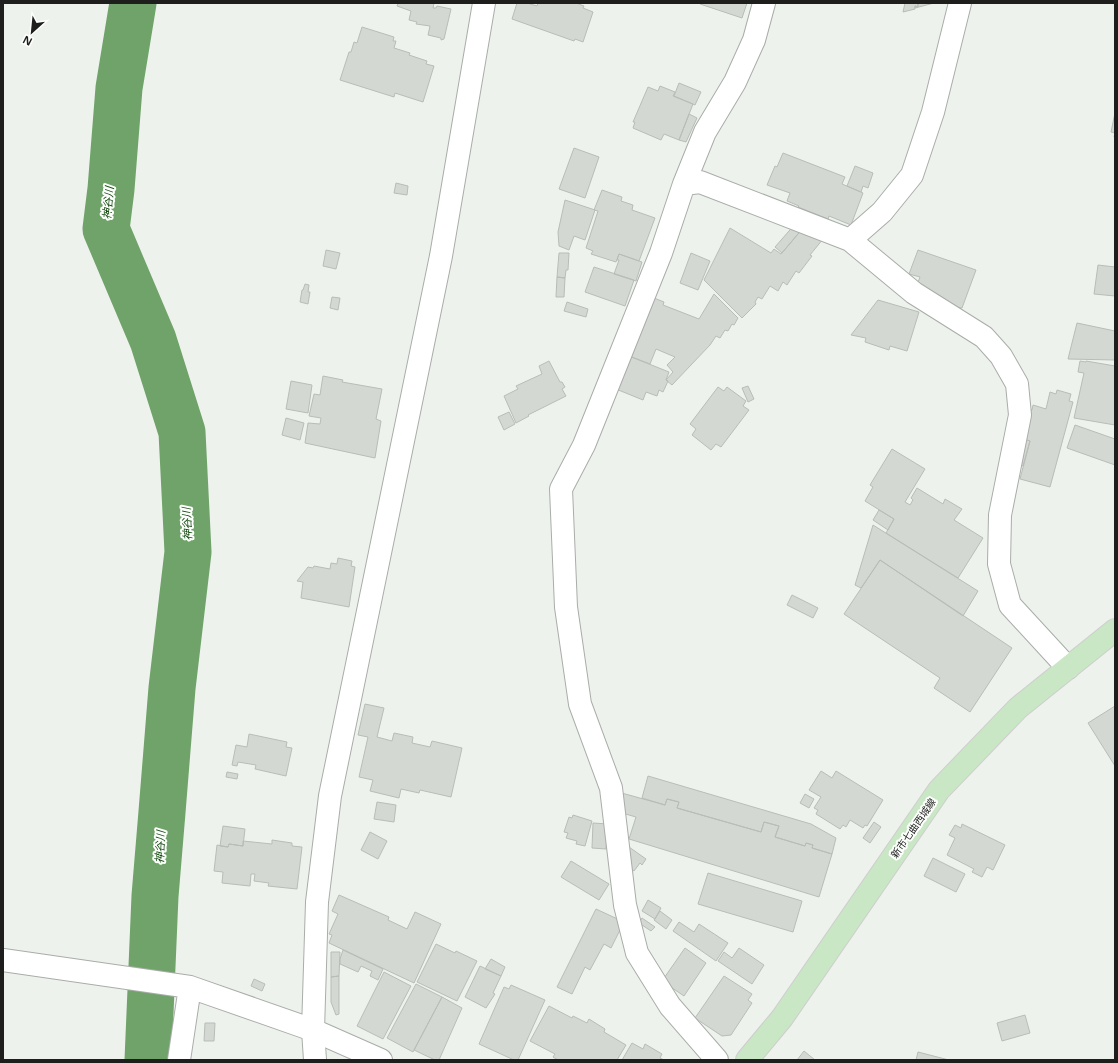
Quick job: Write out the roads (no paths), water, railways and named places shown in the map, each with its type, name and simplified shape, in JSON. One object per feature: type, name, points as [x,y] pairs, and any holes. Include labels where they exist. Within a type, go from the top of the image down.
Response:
[{"type":"main road","name":"新市七曲西城線","points":[[747,1060],[782,1018],[939,790],[1018,708],[1115,630]]},
{"type":"street","points":[[315,1060],[313,1030],[317,902],[330,796],[441,256],[484,3]]},
{"type":"street","points":[[717,1060],[670,1006],[637,953],[625,905],[611,788],[580,704],[566,608],[560,489],[584,445],[661,253],[684,184],[705,132],[735,82],[754,40],[764,3]]},
{"type":"street","points":[[850,240],[882,212],[912,175],[933,112],[960,3]]},
{"type":"street","points":[[684,184],[700,182],[850,240],[914,293],[984,338],[1001,356],[1017,384],[1020,415],[1000,515],[999,564],[1010,605],[1068,668]]},
{"type":"street","points":[[3,960],[185,986],[313,1030],[381,1060]]},
{"type":"street","points":[[179,1060],[185,986]]},
{"type":"waterway","name":"神谷川","points":[[133,3],[119,88],[111,189],[106,229],[153,340],[182,432],[188,552],[172,688],[155,896],[148,1060]]}]
